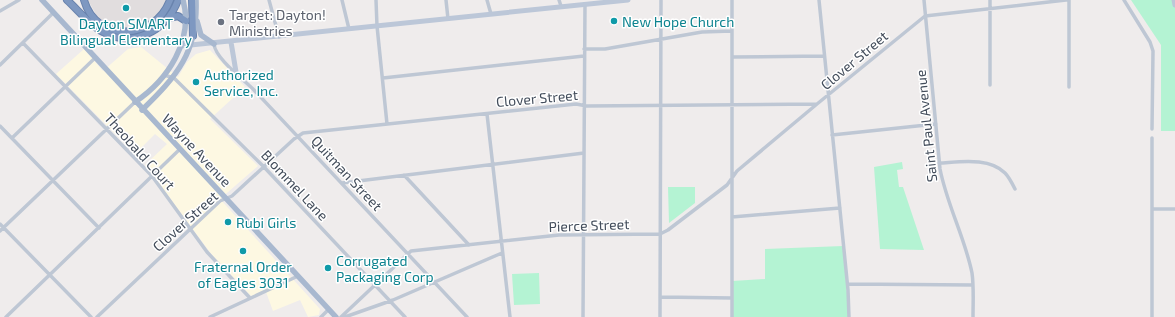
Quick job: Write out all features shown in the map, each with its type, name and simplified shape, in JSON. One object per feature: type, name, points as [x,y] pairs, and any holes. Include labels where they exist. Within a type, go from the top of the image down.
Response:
[{"type":"highway","points":[[67,0],[101,31],[119,37],[128,38],[145,35],[160,27],[169,18],[178,0]]},
{"type":"highway","points":[[84,0],[92,16],[100,23],[114,30],[129,32],[150,26],[158,20],[170,0]]},
{"type":"highway","points":[[192,0],[193,36]]},
{"type":"highway","points":[[169,18],[178,16],[186,21]]},
{"type":"main road","name":"Wayne Avenue","points":[[42,0],[142,110],[336,317]]},
{"type":"main road","points":[[135,102],[164,75],[173,64],[181,46],[186,21],[183,0]]},
{"type":"main road","points":[[142,110],[174,78],[183,63],[193,36],[196,18],[196,0]]},
{"type":"main road","points":[[196,18],[202,35],[214,44]]},
{"type":"street","points":[[0,11],[19,0]]},
{"type":"street","points":[[269,0],[279,37]]},
{"type":"street","points":[[342,0],[349,29]]},
{"type":"street","points":[[376,0],[377,26],[387,124]]},
{"type":"street","points":[[446,0],[448,19]]},
{"type":"street","points":[[487,0],[491,14]]},
{"type":"street","points":[[559,0],[561,6]]},
{"type":"street","points":[[181,46],[214,44],[628,0]]},
{"type":"street","points":[[660,317],[661,0]]},
{"type":"street","points":[[732,0],[732,317]]},
{"type":"street","points":[[819,0],[848,284],[849,317]]},
{"type":"street","name":"Saint Paul Avenue","points":[[924,0],[939,163],[944,189],[970,265],[973,285],[973,317]]},
{"type":"street","points":[[990,0],[990,85]]},
{"type":"street","points":[[925,16],[1068,0],[1069,87]]},
{"type":"street","points":[[1124,0],[1150,42],[1153,51],[1152,129]]},
{"type":"street","points":[[1174,0],[1175,5]]},
{"type":"street","points":[[583,317],[584,4]]},
{"type":"street","points":[[0,65],[53,13]]},
{"type":"street","name":"Clover Street","points":[[97,317],[220,202],[232,196],[303,133],[584,104],[661,106],[817,104],[925,16]]},
{"type":"street","points":[[584,49],[605,49],[713,31],[732,31]]},
{"type":"street","points":[[231,42],[236,72]]},
{"type":"street","name":"Theobald Court","points":[[23,43],[152,176],[207,252],[250,298]]},
{"type":"street","name":"Quitman Street","points":[[214,44],[218,54],[342,183],[467,317]]},
{"type":"street","points":[[383,78],[584,56]]},
{"type":"street","points":[[732,57],[824,56]]},
{"type":"street","points":[[12,138],[95,58]]},
{"type":"street","name":"Blommel Lane","points":[[164,75],[174,78],[264,167],[405,317]]},
{"type":"street","points":[[0,231],[135,102]]},
{"type":"street","points":[[660,234],[727,185],[737,171],[817,104]]},
{"type":"street","points":[[487,114],[510,317]]},
{"type":"street","points":[[832,135],[936,124]]},
{"type":"street","points":[[0,126],[99,228]]},
{"type":"street","points":[[1152,138],[1152,317]]},
{"type":"street","points":[[6,317],[180,149]]},
{"type":"street","points":[[342,183],[584,153]]},
{"type":"street","points":[[939,163],[986,163],[1001,169],[1006,174],[1015,189]]},
{"type":"street","points":[[404,175],[469,245]]},
{"type":"street","points":[[732,217],[840,208]]},
{"type":"street","points":[[1152,209],[1175,209]]},
{"type":"street","points":[[0,224],[91,317]]},
{"type":"street","name":"Pierce Street","points":[[407,253],[469,245],[583,234],[660,234]]},
{"type":"street","points":[[341,317],[407,253]]},
{"type":"street","points":[[345,317],[390,301],[502,253]]},
{"type":"street","points":[[210,317],[298,276]]},
{"type":"street","points":[[848,284],[973,285]]},
{"type":"street","points":[[660,297],[732,298]]},
{"type":"street","points":[[321,317],[329,310]]},
{"type":"shaded area","points":[[88,0],[169,0],[165,8],[150,23],[135,29],[116,27],[98,18]]},
{"type":"shaded area","points":[[141,47],[178,77],[187,62],[196,54],[210,50],[245,87],[210,119],[258,166],[220,199],[320,309],[319,315],[308,317],[300,300],[273,311],[266,292],[251,296],[212,255],[145,165],[167,144],[155,134],[135,154],[56,74],[84,49],[103,71],[128,49]]},
{"type":"green space","points":[[1131,0],[1175,0],[1175,131],[1161,131],[1161,45]]},
{"type":"green space","points":[[902,162],[903,169],[897,170],[899,187],[903,187],[924,250],[880,249],[874,167]]},
{"type":"green space","points":[[668,187],[695,187],[695,203],[669,223]]},
{"type":"green space","points":[[843,246],[849,317],[732,317],[732,281],[765,279],[765,249]]},
{"type":"green space","points":[[539,273],[540,304],[514,305],[512,274]]},
{"type":"place","name":"Dayton SMART Bilingual Elementary","points":[[126,8]]},
{"type":"place","name":"New Hope Church","points":[[614,21]]},
{"type":"place","name":"Target: Dayton! Ministries","points":[[221,22]]},
{"type":"place","name":"Authorized Service, Inc.","points":[[196,82]]},
{"type":"place","name":"Rubi Girls","points":[[228,222]]},
{"type":"place","name":"Fraternal Order of Eagles 3031","points":[[243,251]]},
{"type":"place","name":"Corrugated Packaging Corp","points":[[328,268]]}]
